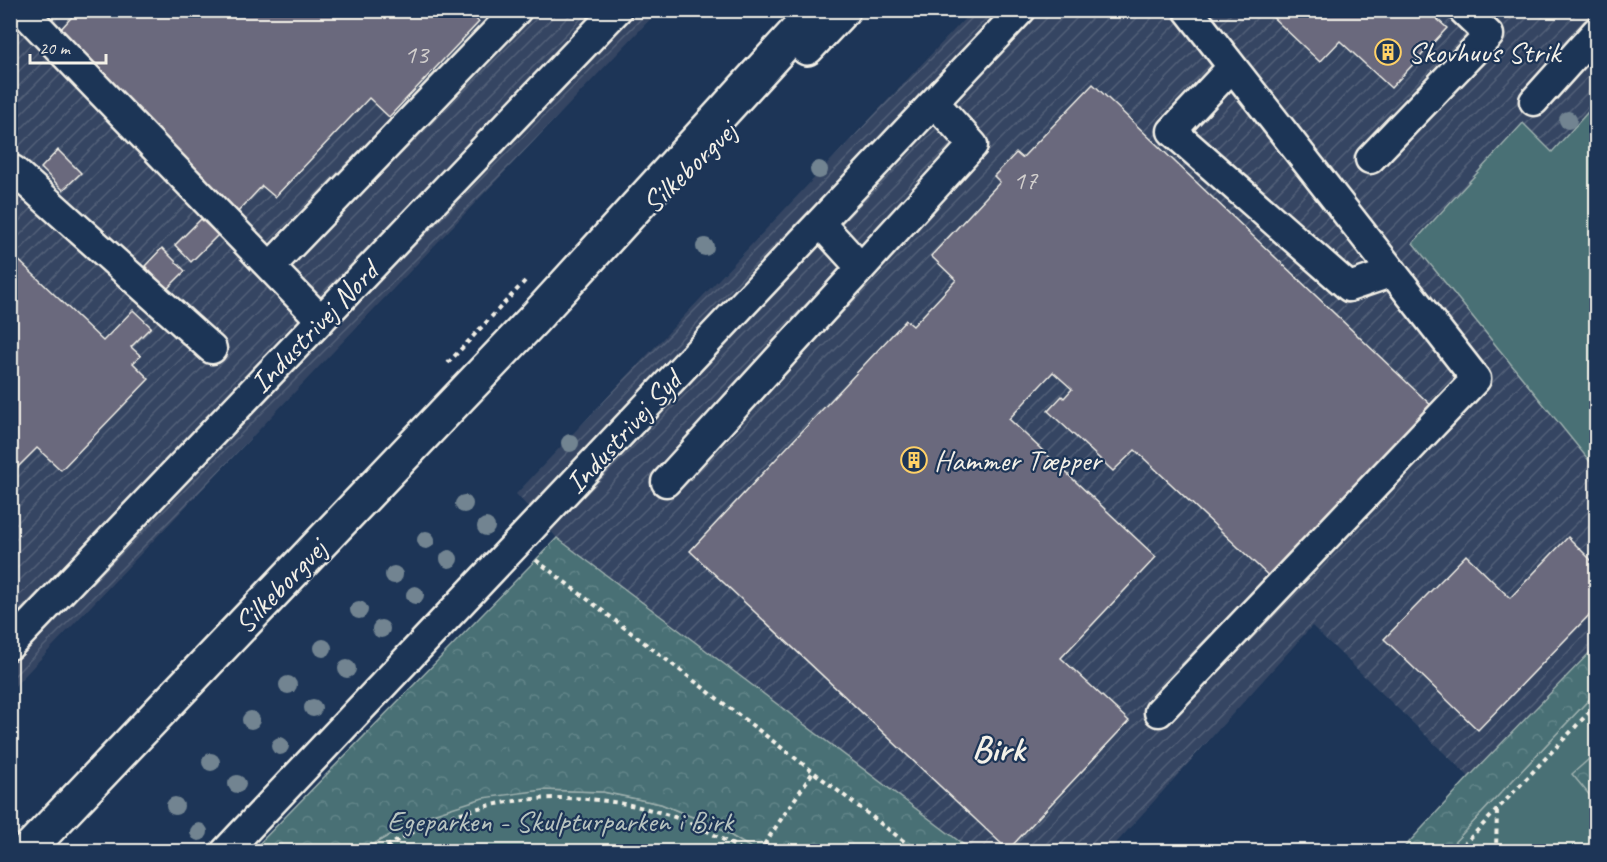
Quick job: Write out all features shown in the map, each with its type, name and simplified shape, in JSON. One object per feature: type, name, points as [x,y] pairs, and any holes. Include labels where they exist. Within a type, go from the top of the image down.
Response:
[{"type":"main road","name":"Silkeborgvej","points":[[26,852],[533,320],[816,10]]},
{"type":"main road","name":"Silkeborgvej","points":[[533,320],[750,107],[843,10]]},
{"type":"street","points":[[22,10],[321,320]]},
{"type":"street","points":[[270,267],[517,10]]},
{"type":"street","name":"Industrivej Nord","points":[[10,645],[617,10]]},
{"type":"street","name":"Industrivej Syd","points":[[225,852],[1021,10]]},
{"type":"street","points":[[1159,712],[1476,379],[1188,10]]},
{"type":"street","points":[[1370,159],[1489,35],[1462,10]]},
{"type":"street","points":[[1534,102],[1596,32]]},
{"type":"street","points":[[1232,67],[1172,131],[1349,287],[1392,272]]},
{"type":"street","points":[[666,482],[974,146],[934,102]]},
{"type":"street","points":[[10,170],[212,349]]},
{"type":"street","points":[[820,223],[861,268]]},
{"type":"path","points":[[442,370],[530,277]]},
{"type":"path","points":[[516,546],[918,852]]},
{"type":"path","points":[[1457,852],[1596,705]]},
{"type":"path","points":[[759,852],[813,772]]},
{"type":"path","points":[[379,852],[400,838],[454,814],[511,801],[570,797],[628,804],[684,820],[743,852]]},
{"type":"path","points":[[1496,852],[1497,809]]},
{"type":"shaded area","points":[[11,11],[658,11],[11,690]]},
{"type":"shaded area","points":[[972,11],[1596,11],[1596,103],[1552,152],[1523,124],[1413,243],[1596,469],[1596,646],[1469,777],[1312,626],[1109,851],[972,851],[557,538],[516,494]]},
{"type":"green space","points":[[1596,103],[1596,469],[1413,243],[1523,123],[1552,152]]},
{"type":"green space","points":[[557,538],[972,851],[756,851],[717,827],[661,804],[603,792],[543,790],[483,798],[426,816],[363,851],[252,851]]},
{"type":"green space","points":[[1596,646],[1596,692],[1446,851],[1401,851],[1469,777]]},
{"type":"green space","points":[[1596,692],[1596,851],[1446,851]]},
{"type":"green space","points":[[1596,753],[1596,803],[1572,774]]},
{"type":"green space","name":"Egeparken - Skulpturparken i Birk","points":[[543,790],[603,792],[661,804],[717,827],[756,851],[364,852],[390,834],[452,807],[490,796]]},
{"type":"building","points":[[78,10],[467,10],[479,22],[389,117],[369,98],[275,197],[262,186],[235,215],[51,40]]},
{"type":"building","name":"Skovhuus Strik","points":[[1265,10],[1427,10],[1447,28],[1391,88],[1340,41],[1320,62]]},
{"type":"building","name":"Hammer Tæpper","points":[[1093,84],[1436,410],[1274,581],[1135,450],[1113,471],[1048,411],[1072,389],[1053,372],[1009,419],[1156,557],[1061,658],[1129,721],[1008,850],[690,551],[906,320],[913,326],[956,280],[931,256],[1000,182],[994,176],[1016,153],[1022,158]]},
{"type":"building","points":[[58,150],[81,173],[63,190],[41,168]]},
{"type":"building","points":[[201,219],[218,235],[191,262],[175,245]]},
{"type":"building","points":[[162,248],[185,271],[167,289],[145,266]]},
{"type":"building","points":[[10,252],[103,341],[133,310],[151,327],[131,347],[141,356],[133,363],[149,379],[61,470],[37,448],[10,475]]},
{"type":"building","points":[[1568,537],[1596,565],[1596,608],[1478,730],[1384,639],[1466,555],[1510,598]]},
{"type":"place","name":"Skovhuus Strik","points":[[1388,52]]},
{"type":"place","name":"Hammer Tæpper","points":[[914,460]]},
{"type":"district","name":"Birk","points":[[998,749]]}]
